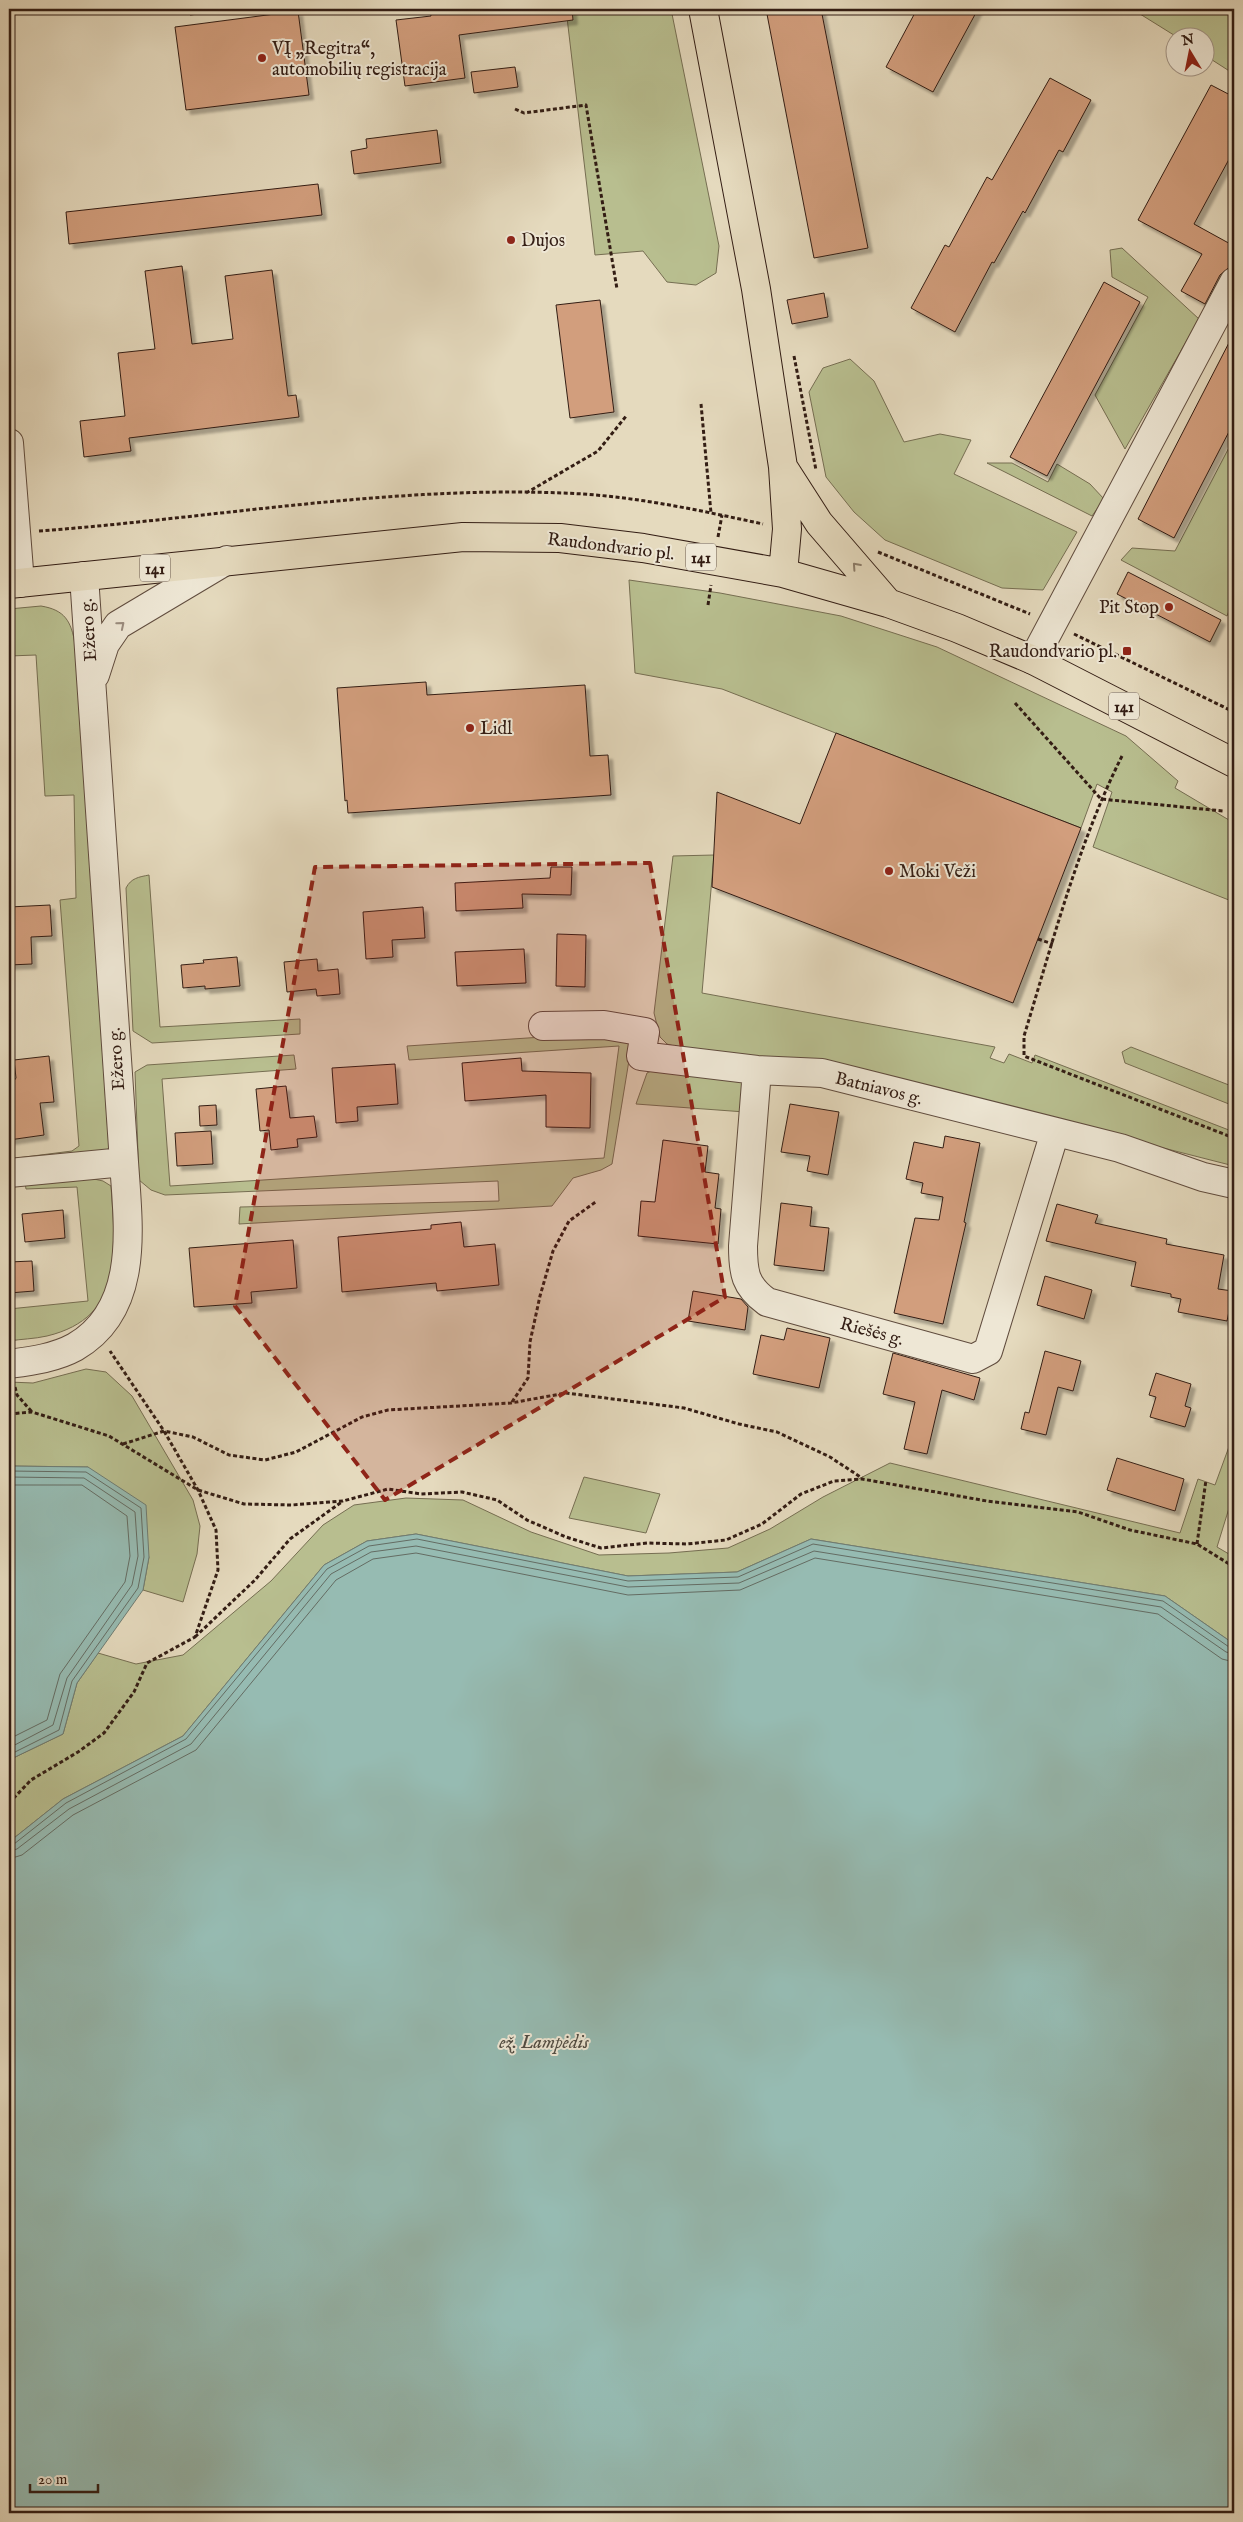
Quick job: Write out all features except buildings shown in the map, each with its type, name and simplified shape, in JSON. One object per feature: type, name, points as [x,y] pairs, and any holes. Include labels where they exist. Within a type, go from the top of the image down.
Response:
[{"type":"main road","points":[[702,9],[756,289],[783,467],[787,529],[783,573]]},
{"type":"main road","points":[[783,467],[831,538],[888,603]]},
{"type":"main road","name":"Raudondvario pl.","points":[[14,584],[412,540],[499,536],[560,538],[619,544],[783,573],[888,603],[957,628],[1033,660],[1234,763]]},
{"type":"street","points":[[1033,660],[1234,282]]},
{"type":"street","points":[[9,443],[14,584]]},
{"type":"street","name":"Ežero g.","points":[[92,684],[105,644],[118,625],[226,560]]},
{"type":"street","name":"Ežero g.","points":[[9,1364],[47,1358],[75,1347],[95,1333],[116,1302],[124,1281],[127,1253],[124,1162],[84,576]]},
{"type":"street","name":"Batniavos g.","points":[[543,1026],[604,1025],[645,1032],[640,1056],[757,1070],[822,1073],[1120,1148],[1203,1177],[1234,1184]]},
{"type":"street","name":"Riešės g.","points":[[757,1070],[743,1246],[743,1269],[753,1292],[767,1302],[973,1359],[988,1351],[1055,1132]]},
{"type":"street","points":[[9,1173],[124,1162]]},
{"type":"path","points":[[190,14],[236,9]]},
{"type":"path","points":[[515,108],[524,113],[586,105],[617,289]]},
{"type":"path","points":[[792,350],[816,473]]},
{"type":"path","points":[[701,404],[712,513]]},
{"type":"path","points":[[526,494],[598,450],[627,415]]},
{"type":"path","points":[[31,531],[380,496],[470,492],[561,493],[606,496],[722,515]]},
{"type":"path","points":[[877,551],[1053,623],[1234,712]]},
{"type":"path","points":[[1015,703],[1101,799],[1223,811]]},
{"type":"path","points":[[1122,756],[1101,799],[1084,844],[1024,1036],[1024,1056],[1234,1138]]},
{"type":"path","points":[[1038,939],[1053,944]]},
{"type":"path","points":[[511,1403],[528,1378],[530,1342],[540,1296],[553,1251],[569,1221],[597,1201]]},
{"type":"path","points":[[95,1333],[120,1363],[164,1431],[198,1490],[216,1530],[218,1570],[195,1637]]},
{"type":"path","points":[[123,1444],[164,1431],[193,1437],[229,1455],[265,1460],[296,1452],[362,1417],[388,1410],[511,1403],[566,1393],[684,1408],[739,1424],[777,1432],[830,1457],[862,1478]]},
{"type":"path","points":[[9,1414],[32,1412],[110,1436],[161,1470],[198,1490],[244,1504],[292,1505],[343,1501],[388,1489],[421,1494],[462,1492],[497,1500],[527,1520],[566,1537],[601,1548],[647,1543],[687,1544],[726,1540],[762,1524],[800,1494],[834,1481],[862,1478],[988,1501],[1078,1512],[1130,1530],[1197,1544],[1234,1567]]},
{"type":"path","points":[[1197,1544],[1206,1480]]},
{"type":"path","points":[[9,1803],[31,1780],[78,1752],[104,1732],[134,1692],[147,1663],[195,1637],[256,1580],[290,1539],[343,1501]]},
{"type":"highlighted area","points":[[650,863],[725,1297],[385,1500],[235,1306],[315,867]]},
{"type":"green space","points":[[566,9],[671,9],[719,246],[716,273],[696,285],[667,282],[643,251],[595,255]]},
{"type":"green space","points":[[1132,9],[1234,9],[1234,74],[1216,62],[1216,28],[1166,28],[1166,30]]},
{"type":"green space","points":[[1122,248],[1199,319],[1125,449],[1095,395],[1148,297],[1112,277],[1110,250]]},
{"type":"green space","points":[[850,359],[874,381],[904,442],[940,434],[971,440],[954,474],[1077,532],[1043,590],[1002,588],[885,540],[854,512],[826,477],[809,392],[823,368]]},
{"type":"green space","points":[[1234,438],[1234,598],[1227,616],[1121,560],[1132,548],[1175,551]]},
{"type":"green space","points":[[987,463],[1012,463],[1048,482],[1057,464],[1090,484],[1104,499],[1092,516]]},
{"type":"green space","points":[[629,580],[720,593],[841,616],[937,647],[1126,736],[1178,781],[1175,788],[1234,823],[1234,902],[1093,847],[1112,792],[1097,784],[1081,828],[722,689],[635,673]]},
{"type":"green space","points":[[41,606],[56,610],[66,618],[75,644],[109,1148],[93,1159],[9,1159],[72,1151],[79,1146],[60,900],[76,898],[74,795],[45,796],[36,655],[9,656],[9,609]]},
{"type":"green space","points":[[714,855],[702,993],[995,1047],[990,1058],[1004,1063],[1009,1054],[1032,1063],[1035,1055],[1234,1132],[1234,1166],[830,1063],[691,1051],[667,1044],[660,1037],[654,1013],[673,856]]},
{"type":"green space","points":[[149,875],[160,1027],[300,1019],[300,1034],[152,1043],[133,1031],[126,888],[133,880]]},
{"type":"green space","points":[[603,1033],[632,1042],[612,1164],[601,1170],[573,1178],[552,1206],[239,1224],[240,1207],[499,1201],[498,1181],[165,1195],[151,1190],[139,1180],[135,1072],[147,1065],[294,1055],[296,1069],[162,1079],[170,1186],[604,1158],[619,1046],[409,1060],[407,1046]]},
{"type":"green space","points":[[1131,1047],[1234,1087],[1234,1106],[1125,1063],[1122,1052]]},
{"type":"green space","points":[[659,1067],[737,1076],[744,1083],[745,1112],[636,1104],[647,1073]]},
{"type":"green space","points":[[85,1177],[103,1181],[111,1186],[114,1234],[113,1257],[110,1278],[103,1297],[91,1314],[73,1327],[47,1336],[9,1341],[9,1309],[88,1301],[77,1187],[26,1189],[25,1183]]},
{"type":"green space","points":[[86,1369],[106,1372],[132,1396],[193,1500],[200,1526],[197,1554],[183,1602],[143,1590],[149,1557],[88,1467],[9,1466],[9,1382],[33,1383]]},
{"type":"green space","points":[[1234,1433],[1234,1492],[1217,1547],[1234,1557],[1234,1644],[1165,1596],[811,1539],[737,1572],[628,1576],[416,1534],[367,1541],[324,1565],[183,1736],[63,1799],[9,1842],[9,1760],[63,1734],[77,1683],[98,1653],[136,1664],[183,1655],[271,1581],[323,1525],[354,1505],[406,1498],[463,1500],[531,1532],[599,1555],[669,1553],[728,1548],[770,1529],[823,1497],[890,1463],[1180,1533],[1198,1479],[1215,1485]]},
{"type":"green space","points":[[584,1477],[660,1494],[646,1533],[569,1518]]},
{"type":"water","points":[[9,1466],[88,1467],[146,1505],[149,1557],[143,1590],[77,1683],[63,1734],[9,1760]]},
{"type":"water","name":"ež. Lampėdis","points":[[416,1534],[628,1576],[737,1572],[811,1539],[1165,1596],[1234,1644],[1234,2513],[9,2513],[9,1842],[63,1799],[183,1736],[324,1565],[367,1541]]},
{"type":"place","name":"VĮ „Regitra“, automobilių registracija","points":[[262,58]]},
{"type":"place","name":"Dujos","points":[[511,240]]},
{"type":"place","name":"Pit Stop","points":[[1169,607]]},
{"type":"place","name":"Raudondvario pl.","points":[[1127,651]]},
{"type":"place","name":"Lidl","points":[[470,728]]},
{"type":"place","name":"Moki Veži","points":[[889,871]]}]
